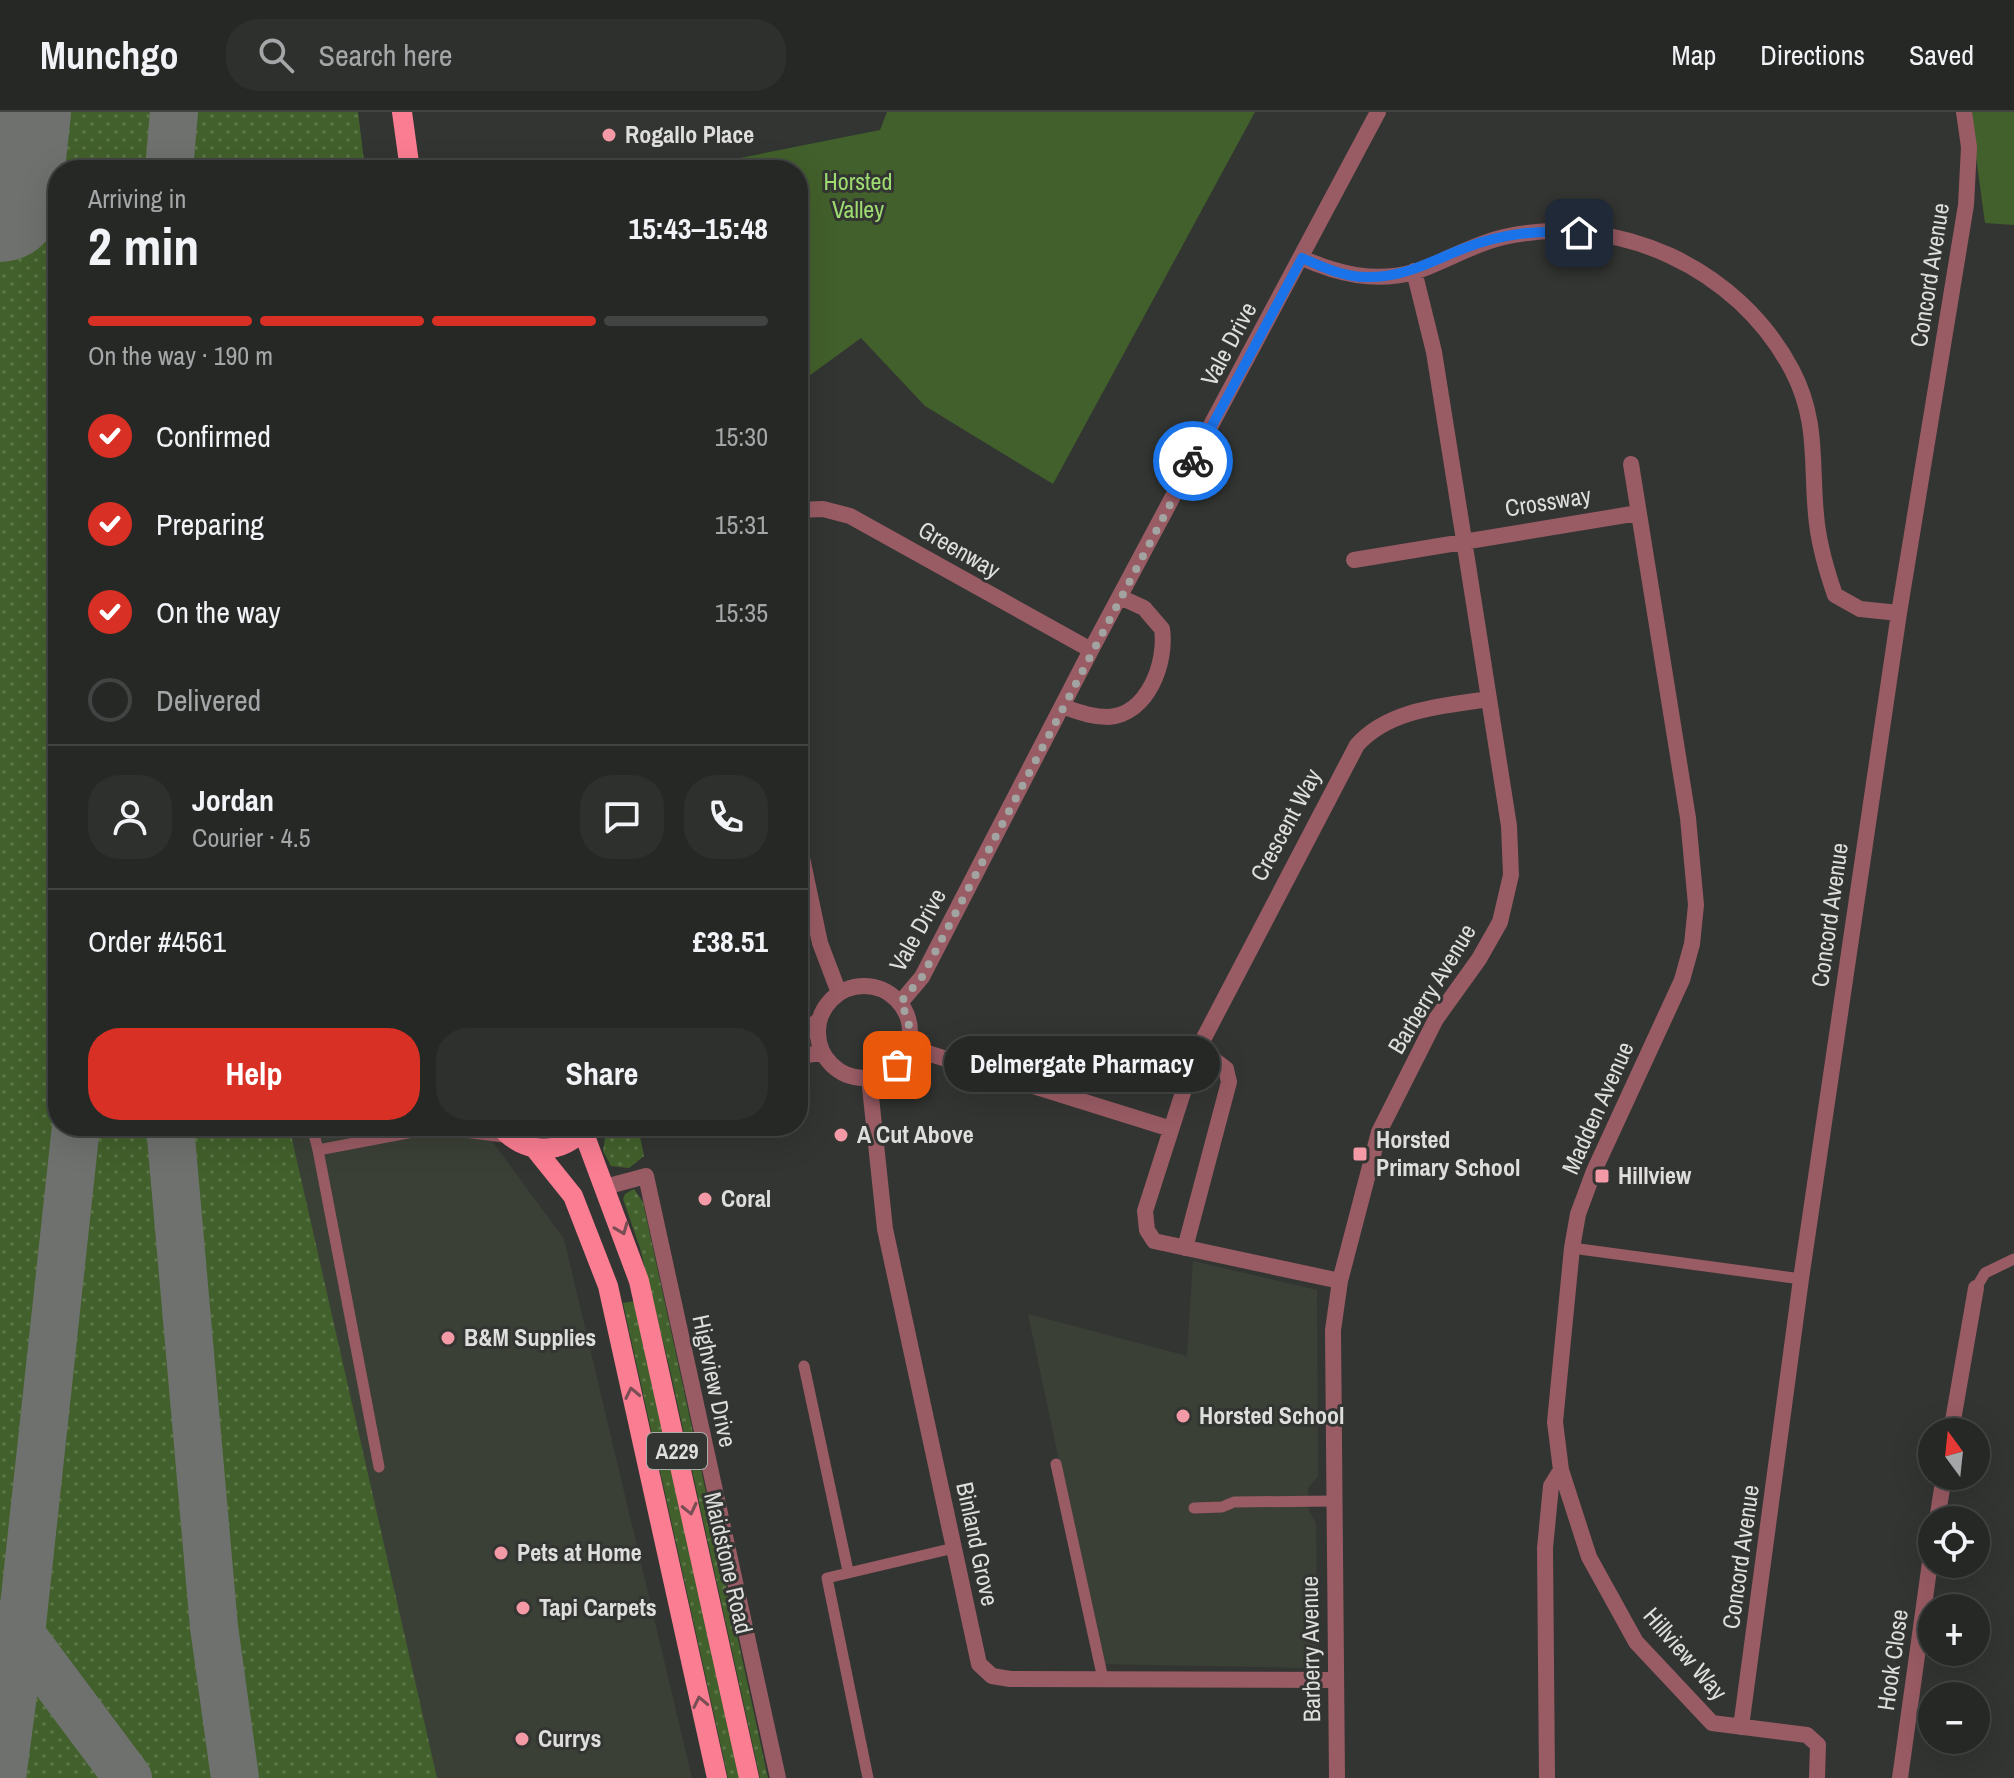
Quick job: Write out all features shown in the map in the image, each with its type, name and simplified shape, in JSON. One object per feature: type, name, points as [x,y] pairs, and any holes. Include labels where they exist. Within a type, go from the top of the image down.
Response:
[{"type":"main road","points":[[402,112],[409,160]]},
{"type":"main road","name":"A229","points":[[513,1136],[536,1150],[573,1196],[608,1286],[717,1778]]},
{"type":"main road","name":"A229","points":[[536,1150],[567,1144],[576,1136]]},
{"type":"main road","name":"Maidstone Road","points":[[588,1136],[639,1281],[749,1778]]},
{"type":"street","name":"Vale Drive","points":[[900,1003],[922,977],[1091,650],[1378,112]]},
{"type":"street","name":"Concord Avenue","points":[[1741,1727],[1801,1279],[1899,613],[1966,205],[1969,147],[1964,112]]},
{"type":"street","points":[[1302,258],[1331,271],[1364,278],[1414,271],[1480,243],[1509,236],[1559,231],[1600,235],[1647,246],[1725,286],[1757,316],[1792,371],[1812,425],[1817,523],[1835,595],[1860,609],[1899,613]]},
{"type":"street","name":"Barberry Avenue","points":[[1337,1778],[1333,1330],[1340,1281],[1379,1132],[1436,1019],[1479,959],[1500,922],[1511,875],[1512,845],[1434,352],[1414,271]]},
{"type":"street","name":"Madden Avenue","points":[[1547,1778],[1545,1548],[1551,1486],[1561,1470],[1555,1422],[1572,1248],[1578,1214],[1594,1171],[1682,980],[1692,944],[1696,905],[1688,818],[1631,464]]},
{"type":"street","name":"Greenway","points":[[808,510],[823,509],[850,516],[1091,650]]},
{"type":"street","name":"Crossway","points":[[1354,560],[1638,513]]},
{"type":"street","points":[[1064,707],[1090,715],[1112,717],[1141,701],[1161,667],[1162,629],[1144,608],[1120,597]]},
{"type":"street","name":"Crescent Way","points":[[1340,1281],[1154,1241],[1147,1230],[1145,1211],[1168,1128],[1195,1055],[1357,745],[1371,730],[1393,718],[1489,699]]},
{"type":"street","points":[[808,886],[822,951],[839,993]]},
{"type":"street","points":[[871,986],[900,1003],[909,1020],[908,1047],[889,1072],[869,1078],[841,1073],[822,1053],[817,1035],[820,1019],[825,1007],[839,993],[871,986]]},
{"type":"street","points":[[808,1030],[820,1019]]},
{"type":"street","points":[[908,1047],[1168,1128]]},
{"type":"street","points":[[808,1055],[822,1053]]},
{"type":"street","points":[[1185,1248],[1229,1082],[1226,1069],[1214,1060],[1195,1055]]},
{"type":"street","name":"Binland Grove","points":[[869,1078],[885,1229],[979,1664],[992,1676],[1335,1680]]},
{"type":"street","name":"Highview Drive","points":[[605,1187],[646,1176],[778,1778]]},
{"type":"street","points":[[1953,1418],[1976,1288]]},
{"type":"street","name":"Hillview Way","points":[[1561,1470],[1589,1557],[1636,1642],[1712,1723],[1807,1735],[1818,1745],[1817,1778]]},
{"type":"street","name":"Hook Close","points":[[1900,1778],[1928,1578]]},
{"type":"lane","points":[[314,1136],[379,1467]]},
{"type":"lane","points":[[318,1150],[390,1136]]},
{"type":"lane","points":[[1572,1248],[1801,1279]]},
{"type":"lane","points":[[1976,1288],[1985,1273],[2014,1259]]},
{"type":"lane","points":[[804,1366],[848,1571]]},
{"type":"lane","points":[[1056,1464],[1103,1679]]},
{"type":"lane","points":[[1194,1508],[1222,1507],[1234,1502],[1333,1501]]},
{"type":"lane","points":[[868,1778],[826,1587],[827,1578],[954,1548]]},
{"type":"shaded area","points":[[0,112],[358,112],[364,160],[48,160],[48,1136],[488,1136],[564,1239],[692,1778],[0,1778]]},
{"type":"shaded area","name":"Horsted School","points":[[1193,1261],[1317,1290],[1318,1476],[1308,1488],[1309,1511],[1316,1523],[1318,1657],[1307,1668],[1102,1664],[1028,1314],[1187,1356]]},
{"type":"green space","points":[[0,112],[358,112],[364,160],[48,160],[48,1136],[291,1136],[437,1778],[0,1778]]},
{"type":"green space","name":"Horsted Valley","points":[[887,112],[1255,112],[1053,484],[925,406],[861,338],[808,377],[808,160],[730,160],[880,130]]},
{"type":"green space","points":[[1970,112],[2014,112],[2014,225],[1985,223]]},
{"type":"green space","points":[[605,1136],[640,1136],[644,1156],[629,1168],[611,1166],[603,1151]]},
{"type":"green space","points":[[634,1189],[643,1202],[768,1778],[760,1778],[670,1370],[640,1248],[623,1199]]},
{"type":"green space","points":[[635,1301],[740,1778],[728,1778],[623,1303]]},
{"type":"taxiway","points":[[170,160],[174,112]]},
{"type":"taxiway","points":[[2,1778],[21,1634],[75,1136]]},
{"type":"taxiway","points":[[171,1136],[214,1627],[235,1778]]},
{"type":"taxiway","points":[[11,1621],[128,1778]]},
{"type":"runway","points":[[0,201],[10,112]]},
{"type":"way so far","points":[[897,1065],[910,1038],[909,1020],[900,1003],[922,977],[1091,650],[1193,461]]},
{"type":"place","name":"Rogallo Place","points":[[609,135]]},
{"type":"place","name":"Delmergate Pharmacy","points":[[897,1065]]},
{"type":"place","name":"A Cut Above","points":[[841,1135]]},
{"type":"place","name":"Horsted Primary School","points":[[1360,1154]]},
{"type":"place","name":"Hillview","points":[[1602,1176]]},
{"type":"place","name":"Coral","points":[[705,1199]]},
{"type":"place","name":"B&M Supplies","points":[[448,1338]]},
{"type":"place","name":"Horsted School","points":[[1183,1416]]},
{"type":"place","name":"Pets at Home","points":[[501,1553]]},
{"type":"place","name":"Tapi Carpets","points":[[523,1608]]},
{"type":"place","name":"Currys","points":[[522,1739]]},
{"type":"route","points":[[1193,461],[1302,258],[1331,271],[1364,278],[1414,271],[1466,248],[1509,236],[1559,231],[1579,233]]}]
